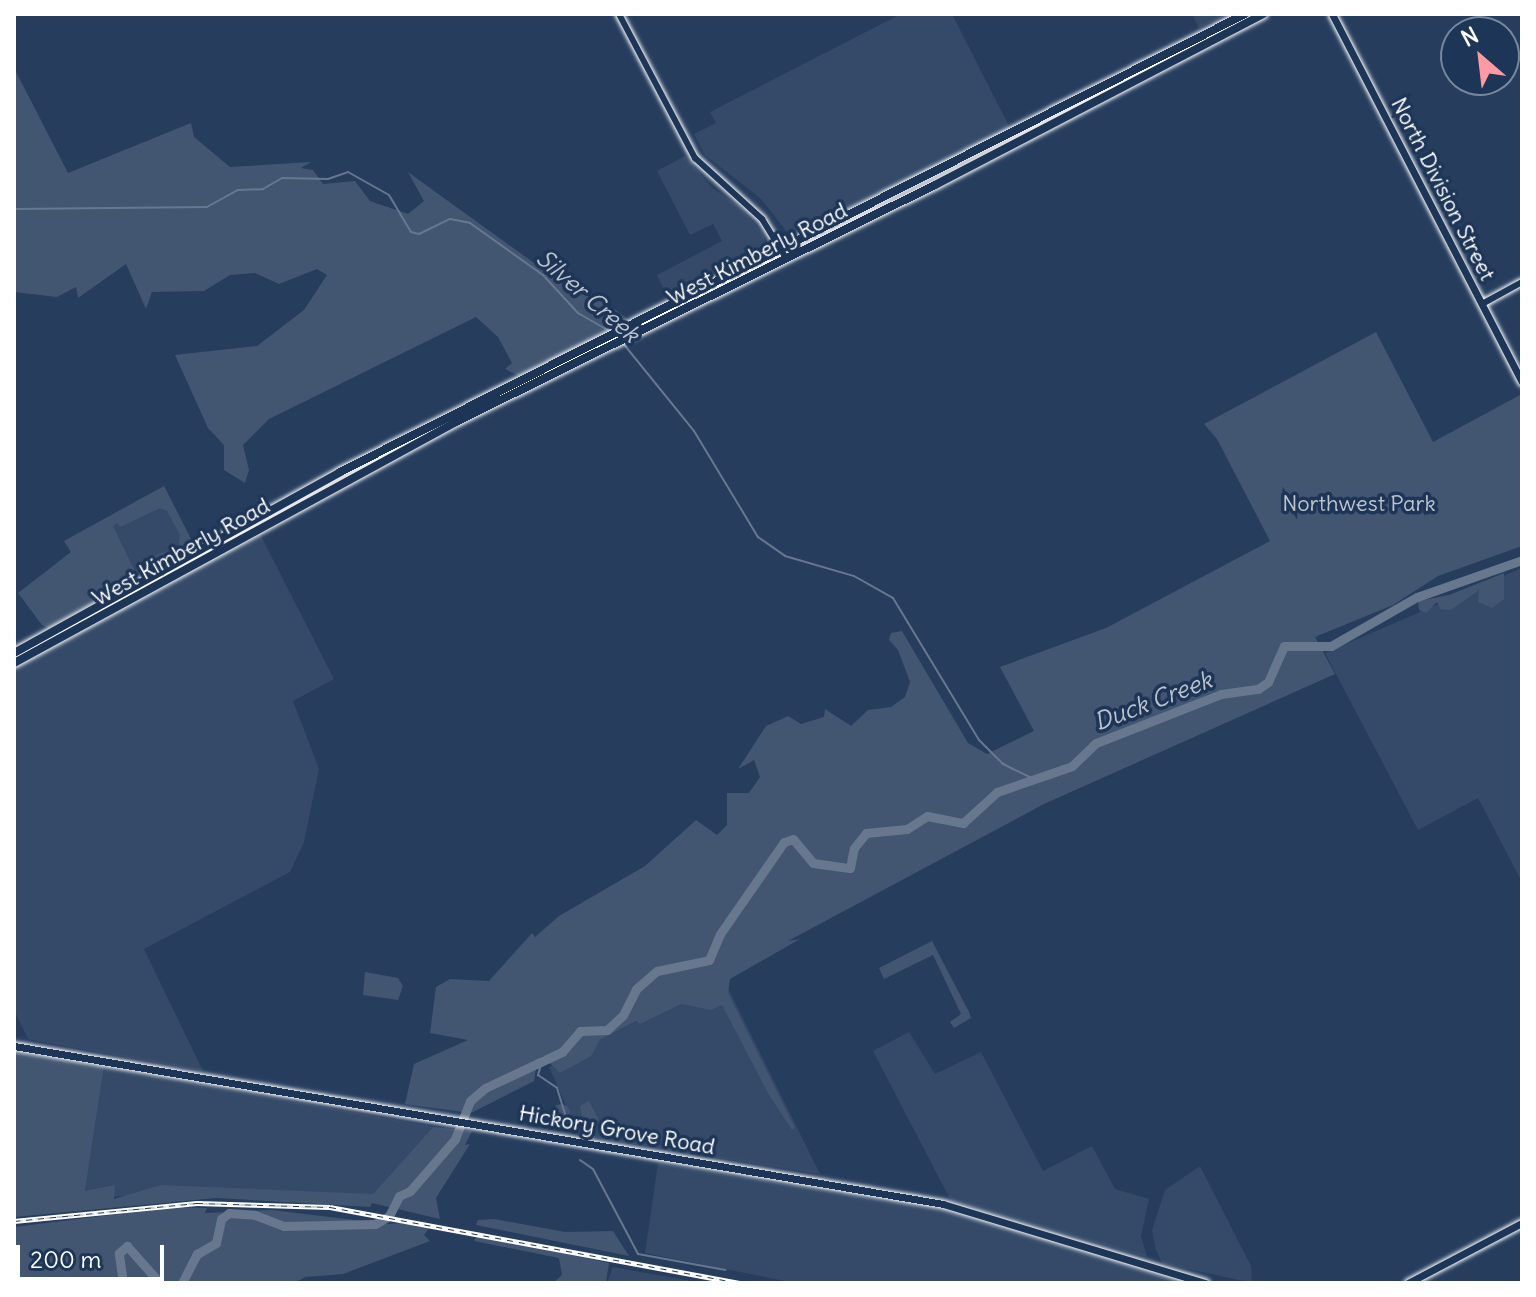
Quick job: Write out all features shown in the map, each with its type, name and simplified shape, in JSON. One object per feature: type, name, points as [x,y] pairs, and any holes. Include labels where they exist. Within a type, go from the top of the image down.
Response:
[{"type":"main road","name":"West Kimberly Road","points":[[784,254],[1245,14]]},
{"type":"main road","name":"West Kimberly Road","points":[[14,663],[428,436],[1263,14]]},
{"type":"main road","name":"North Division Street","points":[[1332,14],[1522,382]]},
{"type":"main road","name":"West Kimberly Road","points":[[14,653],[340,472],[608,343]]},
{"type":"main road","points":[[41,638],[46,647]]},
{"type":"main road","name":"Hickory Grove Road","points":[[14,1046],[943,1204],[1205,1283]]},
{"type":"main road","points":[[1408,1283],[1522,1223]]},
{"type":"street","points":[[619,14],[695,158],[749,206],[784,254]]},
{"type":"street","points":[[1482,304],[1522,282]]},
{"type":"shaded area","points":[[901,14],[952,14],[1011,130],[790,236],[761,199],[705,155],[694,134],[716,123],[710,112]]},
{"type":"shaded area","points":[[1192,14],[1228,14],[1199,28]]},
{"type":"shaded area","points":[[685,156],[712,188],[739,206],[763,234],[768,250],[669,301],[657,275],[722,241],[713,224],[690,235],[657,171]]},
{"type":"shaded area","points":[[164,486],[195,547],[51,625],[39,622],[21,593],[71,552],[64,541]]},
{"type":"shaded area","points":[[260,534],[334,679],[293,701],[319,769],[304,842],[290,872],[144,949],[203,1071],[28,1039],[14,1010],[14,669]]},
{"type":"shaded area","points":[[1522,568],[1522,882],[1478,798],[1418,830],[1325,653]]},
{"type":"shaded area","points":[[722,976],[820,1174],[579,1135],[549,1067]]},
{"type":"shaded area","points":[[909,1032],[935,1074],[981,1052],[1043,1171],[1092,1146],[1115,1189],[1149,1199],[1141,1236],[1147,1257],[951,1201],[873,1051]]},
{"type":"shaded area","points":[[104,1067],[433,1127],[366,1202],[259,1189],[84,1198]]},
{"type":"shaded area","points":[[658,1163],[944,1211],[1181,1283],[795,1283],[645,1253]]},
{"type":"shaded area","points":[[1200,1166],[1251,1266],[1252,1283],[1162,1263],[1156,1250],[1152,1230],[1165,1190]]},
{"type":"shaded area","points":[[613,1267],[703,1283],[607,1283]]},
{"type":"green space","points":[[14,68],[68,173],[191,123],[194,137],[230,167],[311,162],[301,168],[313,170],[323,184],[355,181],[370,201],[408,214],[424,201],[408,172],[570,289],[607,304],[631,321],[519,376],[505,369],[512,363],[498,337],[476,317],[269,419],[243,445],[249,470],[245,483],[224,470],[224,445],[208,428],[175,355],[257,346],[304,310],[327,275],[317,269],[279,284],[255,273],[230,275],[204,291],[152,292],[146,309],[126,264],[78,298],[76,287],[57,297],[14,292]]},
{"type":"green space","name":"Northwest Park","points":[[1376,332],[1433,442],[1520,395],[1522,546],[1438,576],[1393,605],[1315,637],[1335,674],[1044,804],[788,941],[800,939],[730,979],[728,993],[795,1128],[792,1130],[768,1093],[722,1005],[711,1010],[681,1004],[640,1024],[636,1021],[600,1040],[591,1056],[560,1073],[543,1056],[513,1078],[537,1061],[534,1081],[471,1113],[405,1104],[414,1064],[468,1040],[430,1033],[436,987],[450,979],[489,981],[532,933],[535,937],[559,916],[645,866],[696,820],[717,835],[727,825],[727,793],[749,793],[760,777],[754,760],[738,769],[766,726],[788,716],[801,724],[824,717],[825,709],[851,726],[868,710],[891,707],[905,697],[910,682],[898,650],[889,640],[891,633],[902,631],[968,743],[987,754],[1034,731],[1000,667],[1106,628],[1270,541],[1217,439],[1204,424]]},
{"type":"green space","points":[[164,486],[194,545],[147,570],[142,561],[179,546],[180,535],[167,511],[160,508],[120,527],[117,523],[113,526],[138,578],[49,628],[42,625],[18,593],[71,552],[64,541]]},
{"type":"green space","points":[[1504,573],[1504,599],[1492,608],[1478,602],[1479,590],[1451,610],[1440,609],[1437,602],[1426,613],[1419,610],[1418,601],[1449,595]]},
{"type":"green space","points":[[932,941],[971,1018],[954,1028],[950,1022],[961,1014],[933,955],[884,979],[879,968]]},
{"type":"green space","points":[[365,972],[398,978],[403,986],[398,1000],[363,995]]},
{"type":"green space","points":[[14,1052],[104,1067],[85,1191],[115,1185],[114,1199],[161,1185],[373,1194],[433,1127],[472,1131],[465,1145],[470,1144],[436,1198],[440,1219],[372,1203],[370,1207],[216,1198],[14,1217]]},
{"type":"green space","points":[[589,1101],[599,1120],[593,1123],[595,1139],[585,1138],[580,1106]]},
{"type":"green space","points":[[557,1104],[565,1104],[570,1113],[568,1120],[557,1122],[552,1117],[552,1109]]},
{"type":"green space","points":[[174,1207],[207,1208],[205,1213],[272,1210],[388,1224],[412,1222],[429,1228],[424,1235],[430,1241],[343,1274],[306,1277],[293,1283],[14,1283],[14,1227]]},
{"type":"green space","points":[[494,1219],[565,1232],[613,1231],[629,1256],[476,1225],[478,1220]]},
{"type":"green space","points":[[477,1235],[609,1263],[606,1282],[553,1283],[562,1275],[559,1258],[474,1241]]},
{"type":"waterway","name":"Silver Creek","points":[[14,209],[207,207],[238,190],[263,189],[282,178],[328,179],[348,172],[389,195],[411,232],[419,234],[450,219],[470,223],[543,275],[578,313],[611,332]]},
{"type":"waterway","name":"Silver Creek","points":[[622,342],[694,431],[758,537],[785,556],[854,576],[893,598],[979,740],[1003,764],[1036,780]]},
{"type":"waterway","name":"Duck Creek","points":[[182,1283],[197,1254],[216,1243],[221,1219],[229,1213],[255,1215],[284,1226],[375,1224],[389,1216],[399,1196],[410,1191],[455,1139],[470,1101],[485,1088],[562,1052],[580,1031],[607,1030],[623,1015],[636,989],[657,971],[709,960],[720,934],[784,842],[793,839],[813,863],[850,868],[854,848],[866,833],[907,829],[927,816],[963,823],[997,792],[1072,766],[1096,743],[1221,694],[1258,689],[1268,682],[1284,646],[1331,646],[1417,597],[1522,560]]},
{"type":"waterway","points":[[542,1061],[538,1075],[557,1088],[569,1127]]},
{"type":"waterway","points":[[580,1160],[593,1169],[638,1254],[726,1270]]},
{"type":"waterway","name":"Duck Creek","points":[[123,1283],[119,1253],[127,1246],[160,1283]]},
{"type":"railway","points":[[14,1221],[197,1203],[330,1207],[741,1283]]}]
